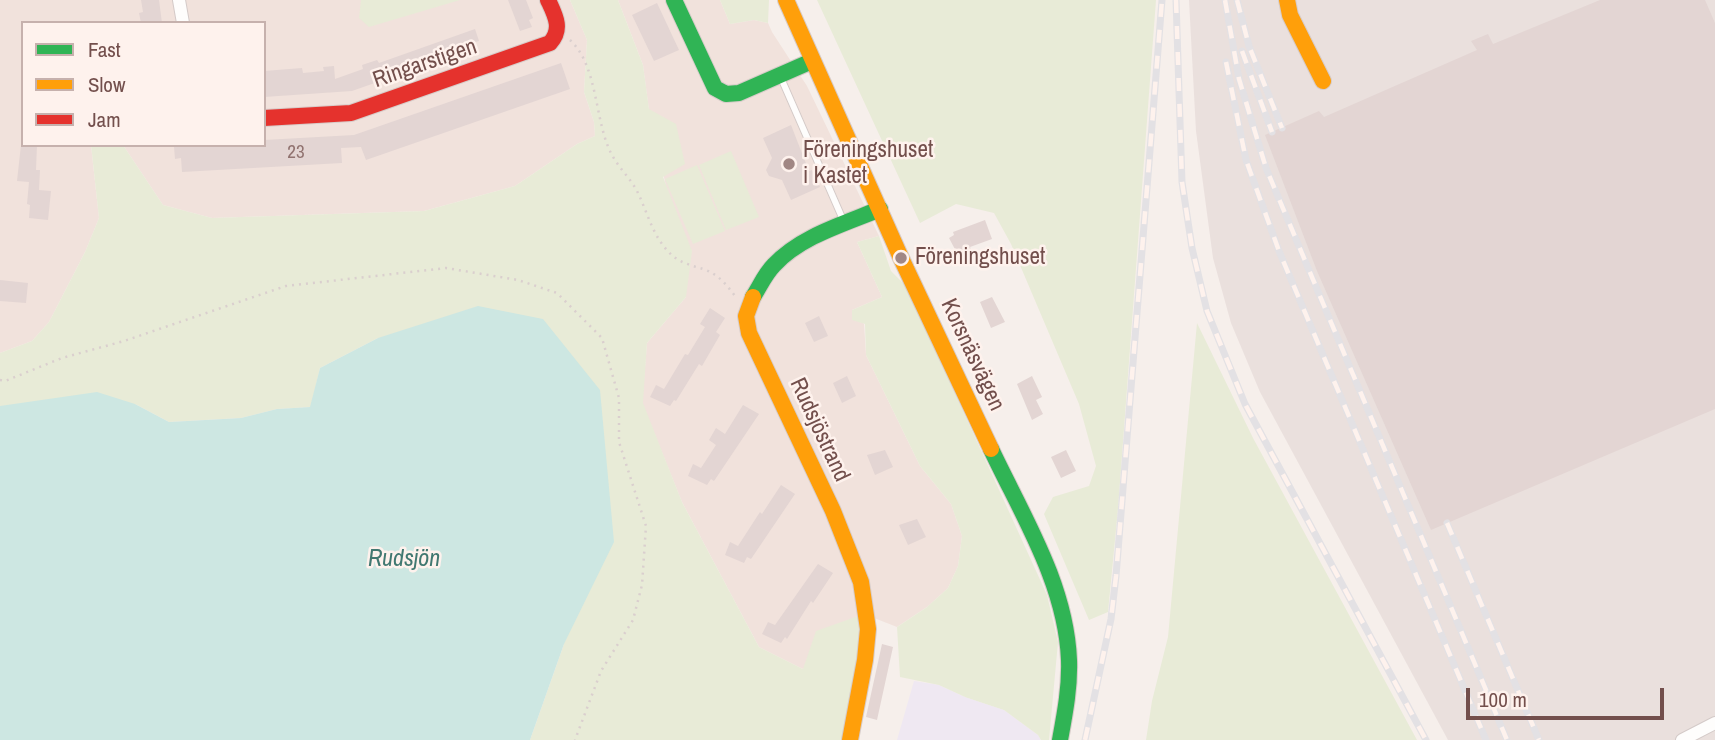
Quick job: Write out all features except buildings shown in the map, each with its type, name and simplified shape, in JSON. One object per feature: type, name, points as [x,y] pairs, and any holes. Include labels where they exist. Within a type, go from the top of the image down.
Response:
[{"type":"street","points":[[179,0],[183,21]]},
{"type":"street","points":[[548,0],[558,24],[558,33]]},
{"type":"street","points":[[674,0],[719,92],[739,93],[812,61]]},
{"type":"street","name":"Korsnäsvägen","points":[[786,0],[1051,577],[1063,614],[1069,647],[1069,680],[1060,740]]},
{"type":"street","points":[[1287,0],[1290,15],[1323,81]]},
{"type":"street","name":"Ringarstigen","points":[[266,118],[340,115],[363,110],[544,46],[554,41],[558,33]]},
{"type":"street","points":[[746,309],[762,281],[785,254],[845,223],[880,209]]},
{"type":"street","name":"Rudsjöstrand","points":[[746,309],[745,321],[749,333],[833,511],[861,582],[868,629],[866,660],[850,740]]},
{"type":"street","points":[[1682,740],[1715,723]]},
{"type":"lane","points":[[780,76],[845,223]]},
{"type":"path","points":[[558,33],[572,41],[581,52],[611,153],[635,188],[661,243],[678,260],[705,270],[725,282],[746,309]]},
{"type":"path","points":[[0,380],[5,381],[62,358],[124,341],[286,286],[446,268],[518,280],[557,293],[602,338],[619,398],[619,442],[646,526],[642,585],[633,620],[601,671],[575,740]]},
{"type":"shaded area","points":[[0,0],[570,0],[587,40],[584,92],[594,122],[595,136],[577,144],[515,186],[424,211],[212,218],[163,205],[124,147],[266,147],[266,21],[21,21],[21,147],[91,147],[99,218],[85,252],[49,322],[32,341],[0,353]]},
{"type":"shaded area","points":[[618,0],[720,0],[730,24],[754,20],[768,23],[807,86],[879,236],[857,242],[882,297],[852,310],[864,324],[866,355],[920,466],[951,504],[962,536],[958,566],[948,588],[927,607],[897,627],[864,614],[803,669],[759,647],[682,502],[642,403],[647,343],[686,297],[649,110],[643,65]]},
{"type":"shaded area","points":[[1189,0],[1715,0],[1715,740],[1448,740],[1260,392],[1231,323],[1213,258],[1196,131]]},
{"type":"shaded area","points":[[914,681],[939,685],[1004,710],[1041,740],[897,740]]},
{"type":"green space","points":[[361,0],[460,0],[369,27],[359,18]]},
{"type":"green space","points":[[570,0],[618,0],[643,65],[649,109],[676,124],[685,164],[663,177],[692,251],[686,297],[647,343],[643,403],[682,502],[759,647],[803,669],[816,631],[864,614],[847,740],[530,740],[564,644],[378,338],[320,368],[311,407],[277,409],[241,418],[169,422],[135,404],[0,406],[0,353],[32,341],[49,322],[85,252],[99,218],[91,147],[124,147],[163,205],[212,218],[424,211],[515,186],[577,144],[595,136],[594,122],[584,92],[587,40]]},
{"type":"green space","points":[[720,0],[769,0],[768,23],[754,20],[730,24]]},
{"type":"green space","points":[[817,0],[1156,0],[1108,612],[1089,620],[1044,514],[1053,497],[1089,486],[1096,466],[1079,404],[1011,244],[994,213],[956,204],[920,223]]},
{"type":"green space","points":[[731,151],[759,217],[726,230],[699,165]]},
{"type":"green space","points":[[697,165],[725,231],[693,244],[665,179]]},
{"type":"green space","points":[[879,236],[891,271],[903,283],[912,299],[1047,595],[1058,642],[1049,740],[1041,740],[1004,710],[939,685],[900,677],[897,627],[927,607],[948,588],[958,566],[962,536],[951,504],[920,466],[866,355],[865,324],[852,320],[852,310],[882,297],[857,242]]},
{"type":"green space","points":[[1197,323],[1253,438],[1417,740],[1146,740],[1152,701],[1168,637]]},
{"type":"water","name":"Rudsjön","points":[[478,306],[543,319],[600,390],[614,542],[564,644],[530,740],[0,740],[0,406],[97,392],[135,404],[169,422],[241,418],[277,409],[310,407],[320,368],[378,338]]},
{"type":"railway","points":[[1085,740],[1111,619],[1116,576],[1162,0]]},
{"type":"railway","points":[[1176,0],[1182,182],[1192,248],[1207,311],[1245,404],[1426,740]]},
{"type":"railway","points":[[1225,0],[1239,79],[1266,168],[1507,740]]},
{"type":"railway","points":[[1237,0],[1249,46],[1282,128]]},
{"type":"railway","points":[[1242,51],[1272,132]]},
{"type":"railway","points":[[1226,62],[1246,160],[1279,251],[1486,740]]},
{"type":"railway","points":[[1447,523],[1539,740]]},
{"type":"traffic: fast","points":[[674,0],[715,88],[726,94],[739,93],[812,61]]},
{"type":"traffic: fast","points":[[753,297],[771,269],[797,246],[880,209]]},
{"type":"traffic: fast","points":[[991,449],[1029,525],[1060,604],[1069,660],[1067,700],[1060,740]]},
{"type":"traffic: slow","points":[[786,0],[901,258],[991,449]]},
{"type":"traffic: slow","points":[[1287,0],[1290,15],[1323,81]]},
{"type":"traffic: slow","points":[[753,297],[746,316],[749,333],[833,511],[861,582],[868,629],[850,740]]},
{"type":"traffic: jam","points":[[266,118],[351,113],[550,43],[557,27],[548,0]]},
{"type":"place","name":"Föreningshuset i Kastet","points":[[789,164]]},
{"type":"place","name":"Föreningshuset","points":[[901,258]]}]
